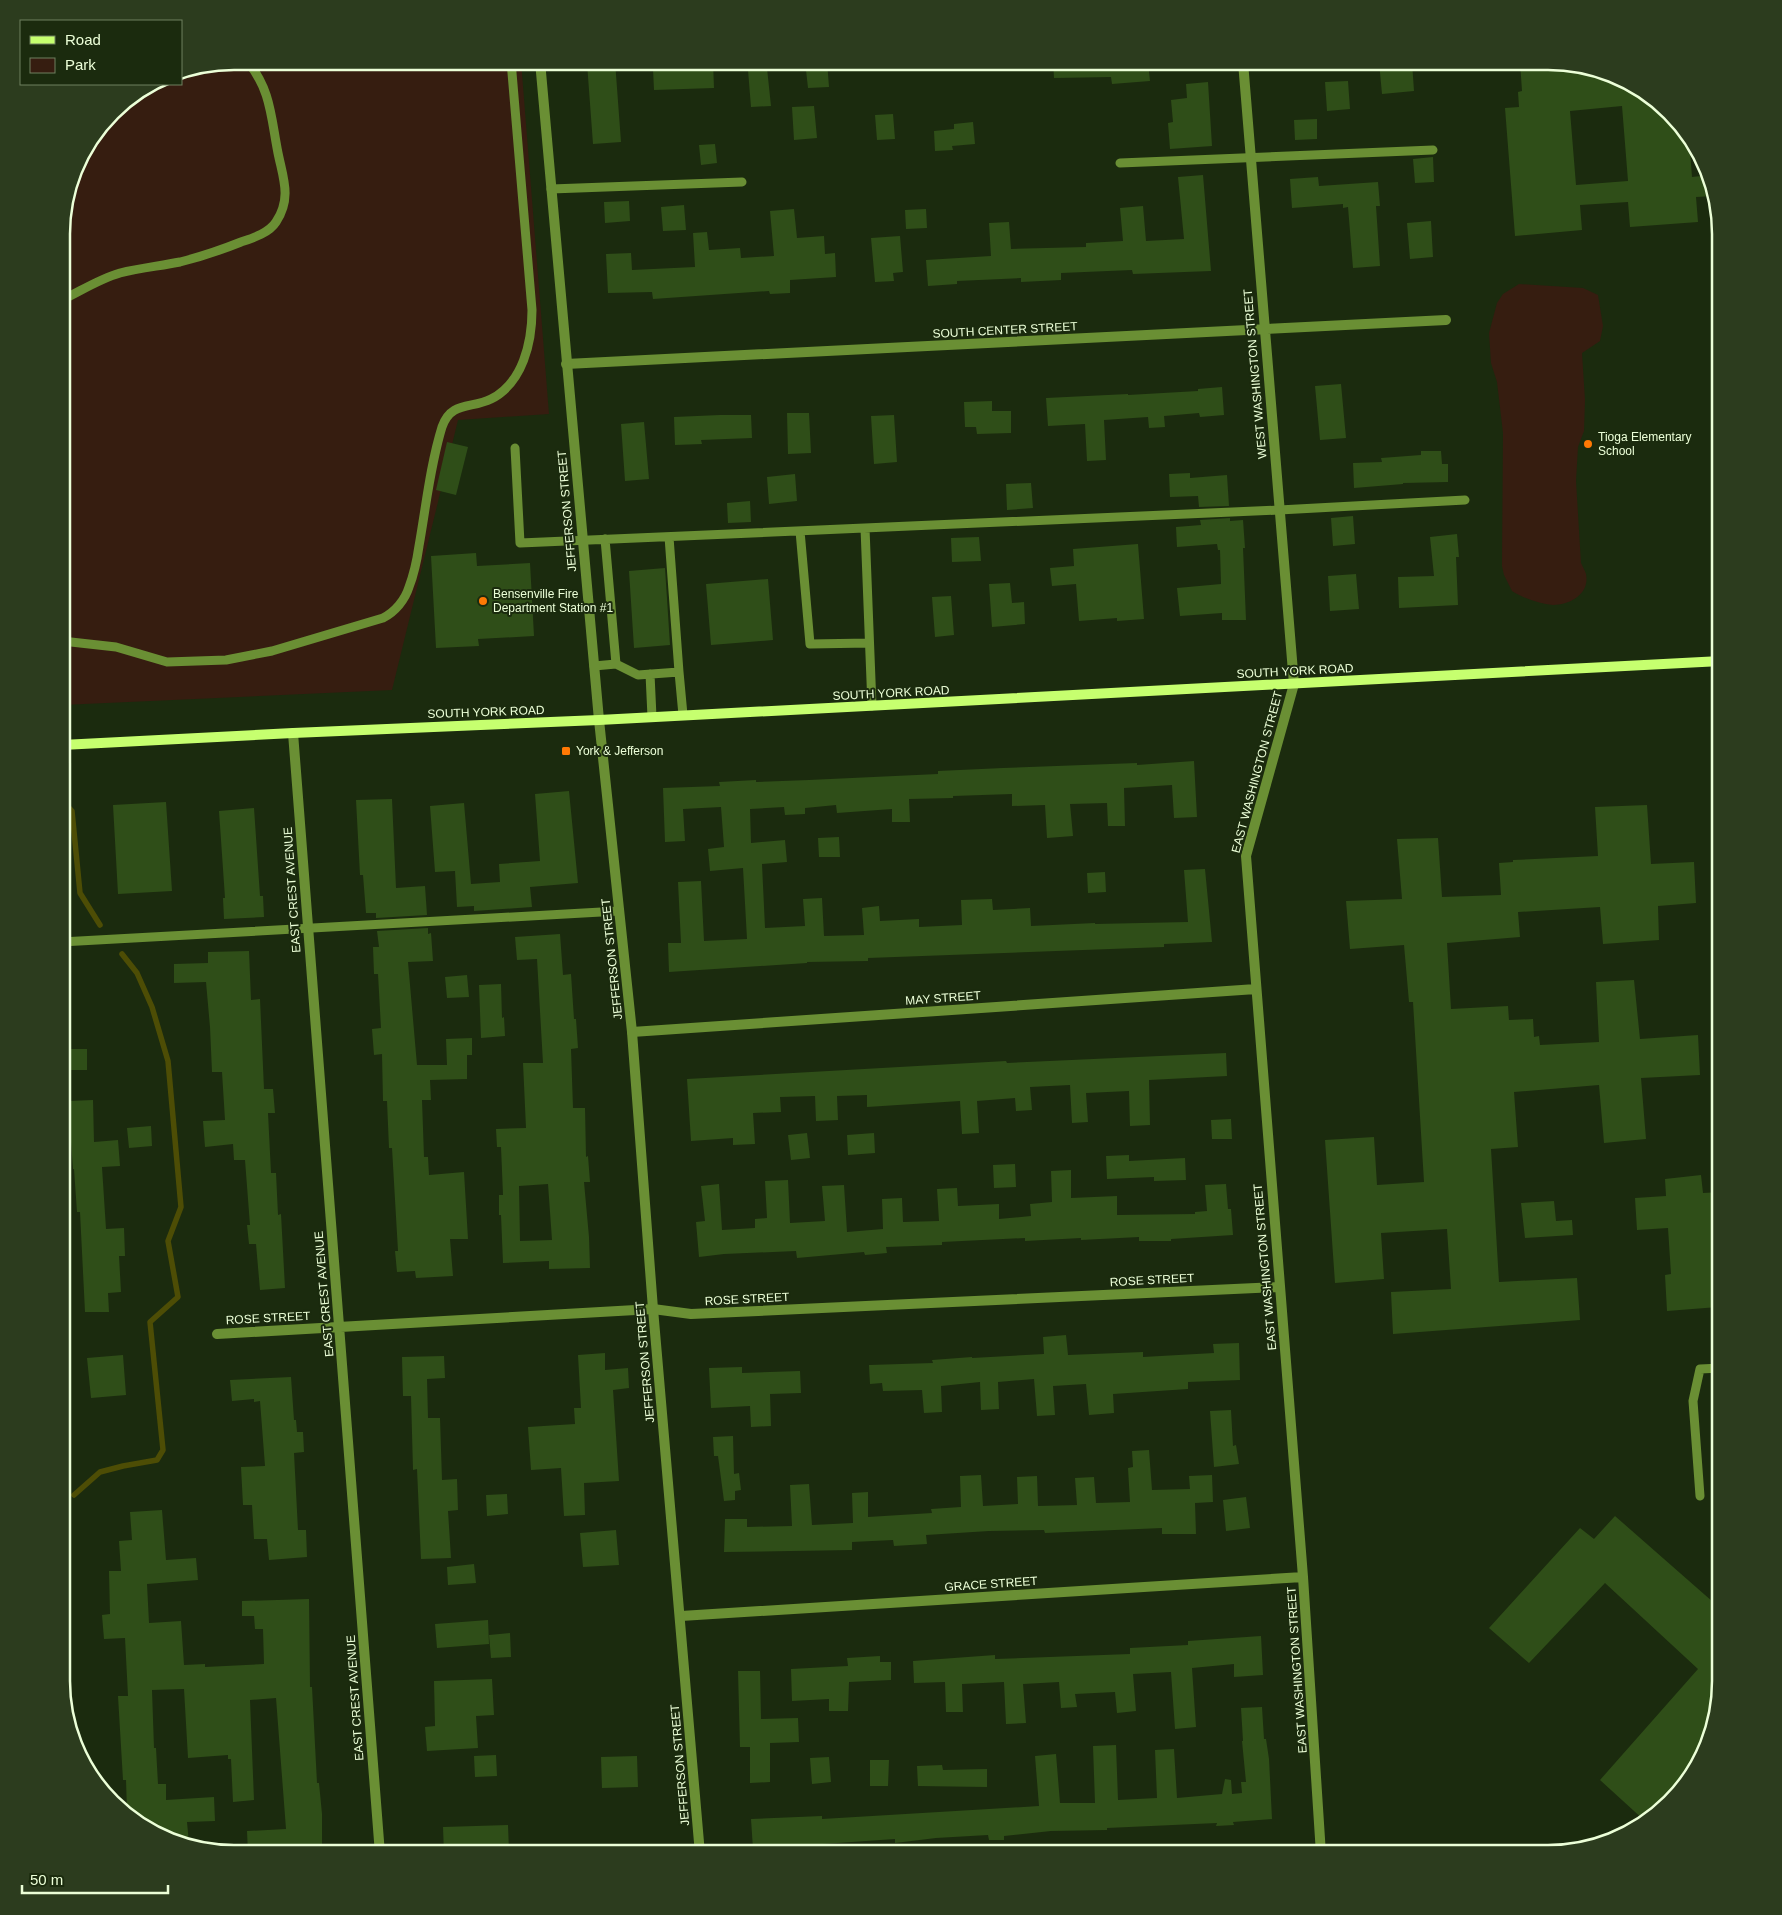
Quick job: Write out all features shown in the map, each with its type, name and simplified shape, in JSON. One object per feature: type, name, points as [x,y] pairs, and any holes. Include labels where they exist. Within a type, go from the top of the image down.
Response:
[{"type":"main road","name":"SOUTH YORK ROAD","points":[[70,745],[599,720],[1712,661]]},
{"type":"street","name":"JEFFERSON STREET","points":[[541,70],[599,720],[632,1032],[653,1309],[699,1845]]},
{"type":"street","name":"WEST WASHINGTON STREET","points":[[1244,70],[1294,684]]},
{"type":"street","name":"SOUTH CENTER STREET","points":[[566,364],[1446,320]]},
{"type":"street","name":"EAST WASHINGTON STREET","points":[[1294,684],[1246,856],[1303,1577],[1320,1845]]},
{"type":"street","name":"EAST CREST AVENUE","points":[[293,733],[379,1845]]},
{"type":"street","name":"MAY STREET","points":[[632,1032],[1256,989]]},
{"type":"street","name":"ROSE STREET","points":[[217,1334],[653,1309],[691,1314],[1279,1287]]},
{"type":"street","name":"GRACE STREET","points":[[681,1616],[1303,1577]]},
{"type":"lane","points":[[70,296],[111,276],[205,255],[253,237],[273,226],[280,215],[285,201],[285,179],[267,96],[262,82],[253,70]]},
{"type":"lane","points":[[70,642],[122,648],[167,662],[226,660],[272,652],[383,618],[397,607],[406,594],[416,566],[434,456],[447,417],[457,408],[480,403],[494,397],[509,386],[521,367],[530,337],[532,310],[512,70]]},
{"type":"lane","points":[[1120,162],[1433,150]]},
{"type":"lane","points":[[551,189],[742,182]]},
{"type":"lane","points":[[515,448],[520,543],[1279,510],[1465,500]]},
{"type":"lane","points":[[865,528],[872,706]]},
{"type":"lane","points":[[800,531],[810,644],[869,643]]},
{"type":"lane","points":[[669,536],[683,715]]},
{"type":"lane","points":[[605,539],[616,664]]},
{"type":"lane","points":[[594,666],[616,664],[638,675],[679,672]]},
{"type":"lane","points":[[650,674],[652,717]]},
{"type":"lane","points":[[70,942],[619,911]]},
{"type":"lane","points":[[1700,1496],[1693,1401],[1700,1369],[1712,1368]]},
{"type":"green space","points":[[234,70],[522,70],[549,414],[458,420],[392,690],[70,705],[70,223],[73,202],[82,171],[92,152],[118,118],[134,104],[165,85],[182,85],[182,79],[213,71]]},
{"type":"green space","points":[[1519,284],[1583,288],[1598,295],[1603,326],[1600,341],[1582,353],[1585,400],[1584,431],[1578,447],[1576,481],[1581,563],[1586,574],[1585,587],[1582,593],[1572,600],[1553,605],[1537,602],[1512,591],[1502,566],[1503,433],[1497,382],[1491,363],[1489,333],[1497,303],[1503,294]]},
{"type":"building","points":[[588,70],[616,70],[621,142],[593,144]]},
{"type":"building","points":[[653,70],[713,70],[714,88],[654,90]]},
{"type":"building","points":[[748,70],[767,70],[771,106],[751,107]]},
{"type":"building","points":[[806,70],[828,70],[829,87],[808,88]]},
{"type":"building","points":[[1054,70],[1149,70],[1150,81],[1112,84],[1111,77],[1054,78]]},
{"type":"building","points":[[1380,70],[1413,70],[1414,91],[1382,94]]},
{"type":"building","points":[[1521,70],[1559,70],[1611,82],[1639,98],[1671,126],[1690,152],[1692,177],[1701,176],[1707,196],[1696,197],[1698,222],[1630,227],[1628,202],[1580,205],[1582,230],[1515,236],[1505,108],[1519,107],[1518,92],[1522,91]],"holes":[[[1622,106],[1628,181],[1576,185],[1570,111]]]},
{"type":"building","points":[[1348,81],[1350,109],[1327,111],[1325,82]]},
{"type":"building","points":[[1208,82],[1212,146],[1170,149],[1168,123],[1173,122],[1171,100],[1187,98],[1186,84]]},
{"type":"building","points":[[814,106],[817,138],[794,140],[792,107]]},
{"type":"building","points":[[893,114],[895,139],[877,140],[875,115]]},
{"type":"building","points":[[1317,119],[1317,139],[1295,140],[1294,120]]},
{"type":"building","points":[[973,122],[975,144],[952,146],[953,150],[935,151],[934,131],[954,129],[954,124]]},
{"type":"building","points":[[715,144],[717,163],[701,165],[699,145]]},
{"type":"building","points":[[1433,157],[1434,182],[1415,183],[1413,159]]},
{"type":"building","points":[[1203,175],[1211,271],[1133,274],[1132,270],[1061,273],[1061,280],[1021,282],[1021,278],[957,281],[957,284],[928,286],[926,260],[991,256],[989,223],[1009,222],[1011,249],[1086,247],[1086,243],[1123,241],[1120,208],[1143,206],[1146,241],[1184,239],[1178,177]]},
{"type":"building","points":[[1318,177],[1319,186],[1378,182],[1380,206],[1376,206],[1380,266],[1353,268],[1348,207],[1343,208],[1343,204],[1292,208],[1290,179]]},
{"type":"building","points":[[629,201],[630,221],[605,223],[604,202]]},
{"type":"building","points":[[684,205],[686,230],[663,231],[661,207]]},
{"type":"building","points":[[794,209],[797,238],[824,236],[825,254],[835,253],[836,277],[790,280],[790,293],[770,294],[769,291],[653,299],[652,292],[608,293],[606,254],[631,253],[632,270],[695,267],[693,233],[707,232],[709,250],[740,248],[741,258],[774,256],[770,211]]},
{"type":"building","points":[[926,209],[927,228],[906,229],[905,210]]},
{"type":"building","points":[[1431,221],[1433,257],[1410,259],[1407,223]]},
{"type":"building","points":[[900,236],[903,272],[893,273],[894,281],[875,282],[871,238]]},
{"type":"building","points":[[1341,384],[1346,438],[1320,440],[1315,386]]},
{"type":"building","points":[[1222,387],[1224,415],[1200,417],[1199,413],[1164,416],[1165,427],[1149,428],[1148,417],[1104,420],[1106,460],[1087,461],[1085,424],[1048,426],[1046,398],[1198,391],[1198,389]]},
{"type":"building","points":[[992,401],[992,411],[1011,411],[1011,433],[977,434],[976,427],[965,427],[964,402]]},
{"type":"building","points":[[787,413],[809,413],[811,453],[788,454]]},
{"type":"building","points":[[751,415],[752,438],[701,440],[702,444],[675,445],[674,417]]},
{"type":"building","points":[[894,415],[897,462],[874,464],[871,416]]},
{"type":"building","points":[[644,422],[649,479],[625,481],[621,424]]},
{"type":"building","points":[[447,442],[468,447],[456,495],[436,490]]},
{"type":"building","points":[[1421,451],[1441,451],[1442,464],[1448,464],[1448,482],[1403,483],[1354,488],[1353,463],[1382,462],[1381,458],[1421,455]]},
{"type":"building","points":[[1190,473],[1190,478],[1227,475],[1229,506],[1199,507],[1198,496],[1170,497],[1169,474]]},
{"type":"building","points":[[795,474],[797,501],[769,504],[767,477]]},
{"type":"building","points":[[1031,483],[1033,508],[1007,510],[1006,484]]},
{"type":"building","points":[[750,501],[751,522],[728,523],[727,503]]},
{"type":"building","points":[[1353,516],[1355,544],[1333,546],[1331,518]]},
{"type":"building","points":[[1230,518],[1230,521],[1243,520],[1246,620],[1222,620],[1222,613],[1180,616],[1177,588],[1221,584],[1220,550],[1218,550],[1217,544],[1177,547],[1176,527],[1201,525],[1200,520]]},
{"type":"building","points":[[1457,534],[1459,557],[1456,557],[1458,605],[1399,608],[1398,577],[1434,576],[1430,537]]},
{"type":"building","points":[[979,537],[981,561],[952,562],[951,538]]},
{"type":"building","points":[[1138,544],[1144,619],[1117,621],[1117,618],[1079,621],[1076,584],[1052,586],[1050,568],[1074,566],[1073,549]]},
{"type":"building","name":"Bensenville Fire Department Station #1","points":[[476,553],[477,566],[530,563],[534,636],[478,639],[479,646],[436,648],[431,556]]},
{"type":"building","points":[[665,568],[670,645],[634,648],[629,571]]},
{"type":"building","points":[[1356,574],[1359,609],[1330,611],[1328,576]]},
{"type":"building","points":[[768,579],[773,640],[711,645],[706,584]]},
{"type":"building","points":[[1010,583],[1012,603],[1024,602],[1025,624],[992,627],[989,584]]},
{"type":"building","points":[[951,596],[954,635],[935,637],[932,597]]},
{"type":"building","points":[[1194,761],[1197,817],[1174,818],[1172,785],[1124,788],[1125,826],[1108,826],[1107,803],[1070,804],[1073,836],[1047,838],[1045,805],[1012,806],[1012,794],[953,796],[953,798],[909,799],[910,822],[892,822],[892,809],[837,813],[836,805],[805,808],[805,814],[785,815],[784,807],[750,809],[751,843],[785,840],[787,862],[762,864],[765,928],[805,926],[803,899],[822,898],[824,936],[864,935],[862,908],[879,906],[880,921],[919,919],[919,927],[962,925],[961,900],[992,899],[993,910],[1030,908],[1031,926],[1188,922],[1184,870],[1205,869],[1212,942],[1164,944],[1164,947],[868,958],[868,961],[807,962],[669,972],[668,943],[681,943],[678,882],[701,881],[704,941],[747,939],[743,868],[710,871],[708,849],[724,847],[721,807],[683,809],[685,841],[665,842],[663,788],[720,786],[719,782],[756,780],[756,782],[809,780],[938,774],[938,771],[1137,763],[1137,765]]},
{"type":"building","points":[[569,791],[578,883],[530,887],[532,907],[474,911],[474,906],[457,907],[455,871],[435,872],[430,806],[464,803],[471,884],[500,882],[499,864],[540,861],[535,794]]},
{"type":"building","points":[[392,799],[396,888],[425,886],[427,915],[376,918],[376,913],[366,913],[363,875],[360,875],[356,800]]},
{"type":"building","points":[[166,802],[172,891],[118,894],[113,805]]},
{"type":"building","points":[[1647,805],[1651,864],[1694,862],[1696,903],[1658,906],[1659,940],[1603,944],[1600,907],[1518,912],[1520,937],[1447,943],[1451,1009],[1508,1006],[1509,1020],[1533,1019],[1534,1037],[1539,1036],[1540,1045],[1599,1042],[1596,982],[1634,980],[1640,1039],[1698,1035],[1700,1075],[1641,1078],[1646,1139],[1604,1143],[1599,1085],[1514,1092],[1518,1147],[1491,1149],[1499,1282],[1577,1278],[1580,1320],[1393,1334],[1391,1292],[1451,1289],[1447,1229],[1381,1233],[1384,1279],[1335,1283],[1325,1140],[1374,1137],[1377,1185],[1424,1182],[1413,1002],[1409,1002],[1404,945],[1350,949],[1346,901],[1402,899],[1397,839],[1438,838],[1442,897],[1501,895],[1499,863],[1513,862],[1513,860],[1598,856],[1595,807]]},
{"type":"building","points":[[254,808],[260,896],[263,896],[264,917],[224,919],[223,898],[225,898],[219,811]]},
{"type":"building","points":[[839,837],[840,857],[819,857],[818,838]]},
{"type":"building","points":[[1105,872],[1106,892],[1088,893],[1087,873]]},
{"type":"building","points":[[428,928],[428,934],[431,933],[433,961],[408,962],[417,1065],[447,1065],[446,1039],[472,1038],[472,1055],[467,1055],[467,1079],[430,1080],[431,1100],[422,1100],[424,1157],[428,1157],[429,1175],[464,1172],[468,1239],[450,1239],[453,1276],[416,1278],[415,1271],[397,1272],[395,1251],[398,1251],[392,1148],[389,1148],[387,1101],[383,1101],[382,1054],[374,1055],[372,1029],[381,1028],[378,974],[374,974],[373,947],[379,947],[377,931]]},
{"type":"building","points":[[560,934],[563,975],[571,974],[578,1048],[571,1049],[573,1108],[585,1108],[586,1157],[588,1156],[590,1182],[584,1182],[590,1268],[549,1269],[549,1261],[503,1263],[501,1215],[499,1215],[499,1195],[503,1195],[501,1147],[497,1147],[496,1129],[526,1128],[523,1063],[543,1063],[537,959],[517,960],[515,937]],"holes":[[[548,1184],[552,1240],[520,1241],[519,1186]]]},
{"type":"building","points":[[249,951],[251,1000],[260,999],[264,1089],[273,1089],[275,1113],[268,1113],[271,1173],[276,1173],[278,1215],[281,1214],[285,1288],[260,1290],[256,1244],[249,1244],[247,1225],[250,1225],[245,1160],[234,1160],[233,1144],[205,1147],[203,1121],[225,1120],[222,1072],[212,1072],[206,982],[174,983],[174,964],[208,963],[208,952]]},
{"type":"building","points":[[467,975],[469,997],[447,998],[445,977]]},
{"type":"building","points":[[501,984],[502,1018],[504,1017],[505,1036],[481,1038],[479,985]]},
{"type":"building","points":[[70,1049],[87,1049],[87,1070],[70,1070]]},
{"type":"building","points":[[1226,1053],[1227,1076],[1149,1080],[1150,1125],[1130,1126],[1129,1091],[1086,1093],[1088,1122],[1072,1123],[1070,1085],[1030,1087],[1032,1110],[1016,1111],[1015,1098],[977,1101],[979,1133],[962,1134],[960,1101],[867,1107],[867,1095],[837,1096],[838,1120],[816,1121],[815,1096],[780,1097],[781,1112],[753,1113],[755,1144],[733,1145],[733,1138],[691,1141],[687,1079],[1006,1061],[1007,1063]]},
{"type":"building","points":[[93,1100],[94,1142],[118,1140],[120,1166],[102,1167],[106,1229],[124,1228],[125,1256],[119,1256],[121,1292],[108,1293],[109,1312],[85,1312],[80,1212],[77,1212],[73,1169],[70,1101]]},
{"type":"building","points":[[1231,1119],[1232,1139],[1212,1139],[1211,1120]]},
{"type":"building","points":[[151,1126],[152,1146],[129,1148],[127,1128]]},
{"type":"building","points":[[807,1133],[810,1158],[791,1160],[788,1135]]},
{"type":"building","points":[[874,1133],[875,1153],[848,1155],[847,1135]]},
{"type":"building","points":[[1129,1155],[1129,1161],[1185,1158],[1186,1180],[1154,1181],[1154,1177],[1107,1179],[1106,1156]]},
{"type":"building","points":[[1015,1164],[1016,1187],[994,1188],[993,1165]]},
{"type":"building","points":[[1071,1170],[1071,1198],[1117,1196],[1117,1215],[1195,1214],[1195,1212],[1207,1211],[1205,1185],[1226,1184],[1228,1209],[1231,1209],[1233,1235],[1171,1239],[1171,1241],[1139,1241],[1139,1237],[1025,1241],[1025,1238],[942,1242],[942,1245],[886,1247],[887,1253],[865,1255],[864,1252],[797,1258],[796,1251],[699,1257],[696,1222],[705,1221],[701,1186],[719,1184],[722,1230],[755,1228],[755,1219],[767,1218],[765,1181],[788,1180],[790,1223],[825,1221],[822,1186],[844,1185],[847,1232],[883,1229],[882,1199],[902,1198],[903,1222],[939,1221],[937,1189],[957,1188],[958,1206],[999,1204],[999,1219],[1031,1216],[1030,1204],[1052,1202],[1051,1171]]},
{"type":"building","points":[[1701,1175],[1703,1193],[1712,1192],[1712,1307],[1667,1311],[1665,1275],[1671,1274],[1668,1228],[1637,1230],[1635,1198],[1666,1196],[1665,1179]]},
{"type":"building","points":[[1554,1201],[1556,1221],[1572,1220],[1573,1235],[1525,1238],[1521,1203]]},
{"type":"building","points":[[1066,1335],[1068,1355],[1143,1352],[1143,1357],[1214,1353],[1213,1344],[1239,1343],[1240,1380],[1188,1382],[1188,1389],[1113,1394],[1114,1413],[1089,1415],[1086,1384],[1053,1386],[1055,1415],[1037,1416],[1034,1379],[998,1382],[999,1409],[981,1410],[980,1382],[941,1386],[942,1412],[924,1413],[922,1390],[883,1391],[882,1383],[870,1384],[869,1365],[933,1363],[932,1360],[1044,1354],[1043,1337]]},
{"type":"building","points":[[605,1353],[605,1370],[628,1368],[629,1388],[613,1390],[619,1481],[584,1483],[585,1515],[564,1516],[561,1468],[531,1470],[528,1427],[575,1424],[574,1408],[581,1408],[578,1355]]},
{"type":"building","points":[[123,1355],[126,1395],[91,1398],[87,1358]]},
{"type":"building","points":[[444,1356],[445,1378],[427,1379],[428,1418],[440,1418],[442,1480],[457,1479],[458,1510],[448,1511],[451,1558],[421,1559],[417,1469],[413,1470],[411,1396],[403,1396],[402,1357]]},
{"type":"building","points":[[742,1367],[742,1373],[800,1371],[801,1393],[770,1394],[771,1426],[751,1427],[750,1406],[711,1408],[709,1368]]},
{"type":"building","points":[[291,1377],[294,1420],[296,1420],[297,1432],[303,1432],[304,1452],[294,1453],[298,1530],[306,1530],[307,1557],[269,1560],[267,1539],[254,1539],[252,1505],[243,1505],[241,1467],[265,1466],[260,1401],[254,1402],[254,1399],[232,1401],[230,1380]]},
{"type":"building","points":[[1231,1410],[1233,1446],[1236,1445],[1239,1464],[1214,1467],[1210,1411]]},
{"type":"building","points":[[733,1436],[734,1474],[739,1473],[741,1490],[735,1491],[735,1500],[724,1501],[718,1456],[714,1456],[713,1437]]},
{"type":"building","points":[[1149,1450],[1152,1490],[1190,1489],[1189,1476],[1212,1475],[1213,1502],[1195,1503],[1196,1534],[1162,1534],[1162,1528],[1045,1533],[1044,1530],[989,1531],[926,1535],[927,1544],[894,1546],[893,1540],[852,1542],[852,1550],[724,1552],[725,1519],[747,1519],[747,1527],[792,1526],[790,1485],[809,1484],[812,1525],[853,1523],[852,1493],[868,1492],[868,1517],[932,1513],[931,1509],[961,1507],[960,1476],[981,1475],[983,1506],[1018,1504],[1017,1477],[1037,1476],[1038,1506],[1077,1505],[1075,1478],[1094,1477],[1096,1503],[1130,1502],[1128,1468],[1133,1467],[1132,1451]]},
{"type":"building","points":[[507,1494],[508,1514],[487,1516],[486,1495]]},
{"type":"building","points":[[1246,1497],[1250,1528],[1226,1531],[1223,1500]]},
{"type":"building","points":[[162,1510],[166,1560],[196,1558],[198,1580],[147,1584],[149,1623],[181,1621],[184,1665],[205,1664],[205,1667],[264,1664],[263,1629],[255,1629],[254,1616],[242,1616],[242,1601],[309,1599],[310,1687],[312,1687],[317,1783],[319,1783],[322,1814],[322,1845],[248,1845],[247,1831],[286,1829],[276,1698],[250,1700],[254,1800],[233,1802],[231,1759],[228,1759],[228,1755],[188,1758],[184,1689],[152,1690],[154,1748],[156,1748],[158,1784],[166,1784],[166,1800],[214,1797],[215,1821],[187,1822],[189,1838],[162,1828],[127,1805],[126,1780],[123,1780],[118,1696],[128,1696],[125,1638],[104,1639],[102,1615],[110,1614],[109,1571],[121,1571],[119,1541],[132,1540],[130,1512]]},
{"type":"building","points":[[1615,1516],[1712,1601],[1711,1702],[1703,1734],[1684,1772],[1671,1789],[1640,1816],[1600,1780],[1698,1669],[1605,1583],[1529,1663],[1489,1628],[1580,1528],[1594,1539]]},
{"type":"building","points":[[616,1530],[619,1565],[583,1567],[580,1533]]},
{"type":"building","points":[[474,1564],[476,1583],[448,1585],[447,1567]]},
{"type":"building","points":[[488,1620],[489,1644],[437,1648],[435,1624]]},
{"type":"building","points":[[510,1633],[511,1657],[491,1658],[489,1635]]},
{"type":"building","points":[[1261,1636],[1263,1675],[1234,1677],[1234,1664],[1192,1668],[1196,1727],[1175,1729],[1171,1672],[1133,1674],[1136,1711],[1117,1713],[1115,1692],[1075,1694],[1077,1707],[1061,1708],[1059,1682],[1023,1684],[1026,1723],[1006,1724],[1004,1682],[962,1684],[963,1712],[946,1712],[945,1682],[914,1683],[913,1661],[995,1655],[995,1659],[1130,1654],[1130,1648],[1188,1645],[1188,1641]]},
{"type":"building","points":[[880,1656],[880,1662],[891,1662],[891,1680],[849,1682],[848,1711],[829,1711],[829,1699],[792,1701],[791,1669],[848,1666],[847,1658]]},
{"type":"building","points":[[738,1671],[760,1671],[761,1719],[798,1718],[799,1742],[770,1743],[770,1782],[750,1783],[750,1747],[740,1747]]},
{"type":"building","points":[[492,1679],[494,1715],[476,1716],[478,1748],[427,1751],[425,1727],[435,1726],[434,1681]]},
{"type":"building","points":[[1262,1707],[1264,1739],[1266,1739],[1269,1759],[1272,1819],[1233,1822],[1234,1825],[1216,1826],[1217,1823],[1107,1828],[1107,1830],[1051,1831],[1004,1836],[1004,1840],[989,1840],[988,1835],[895,1843],[895,1839],[810,1845],[753,1845],[751,1819],[822,1816],[822,1819],[1039,1806],[1035,1756],[1056,1754],[1060,1803],[1095,1803],[1093,1746],[1116,1745],[1118,1800],[1157,1798],[1155,1750],[1174,1749],[1177,1798],[1222,1794],[1225,1779],[1231,1780],[1232,1794],[1242,1793],[1241,1782],[1246,1782],[1241,1708]]},
{"type":"building","points":[[496,1755],[497,1776],[475,1777],[474,1756]]},
{"type":"building","points":[[637,1756],[638,1787],[602,1788],[601,1757]]},
{"type":"building","points":[[829,1757],[831,1782],[812,1784],[810,1758]]},
{"type":"building","points":[[870,1760],[889,1760],[888,1786],[870,1786]]},
{"type":"building","points":[[942,1765],[943,1770],[987,1769],[987,1787],[918,1786],[917,1766]]},
{"type":"building","points":[[508,1825],[509,1845],[444,1845],[443,1827]]},
{"type":"waterway","points":[[70,809],[72,811],[80,893],[100,925]]},
{"type":"waterway","points":[[74,1495],[100,1472],[157,1460],[163,1450],[150,1322],[178,1297],[168,1241],[181,1207],[168,1061],[152,1007],[137,973],[122,954]]},
{"type":"place","name":"Tioga Elementary School","points":[[1588,444]]},
{"type":"place","name":"Bensenville Fire Department Station #1","points":[[483,601]]},
{"type":"place","name":"York & Jefferson","points":[[566,751]]}]
